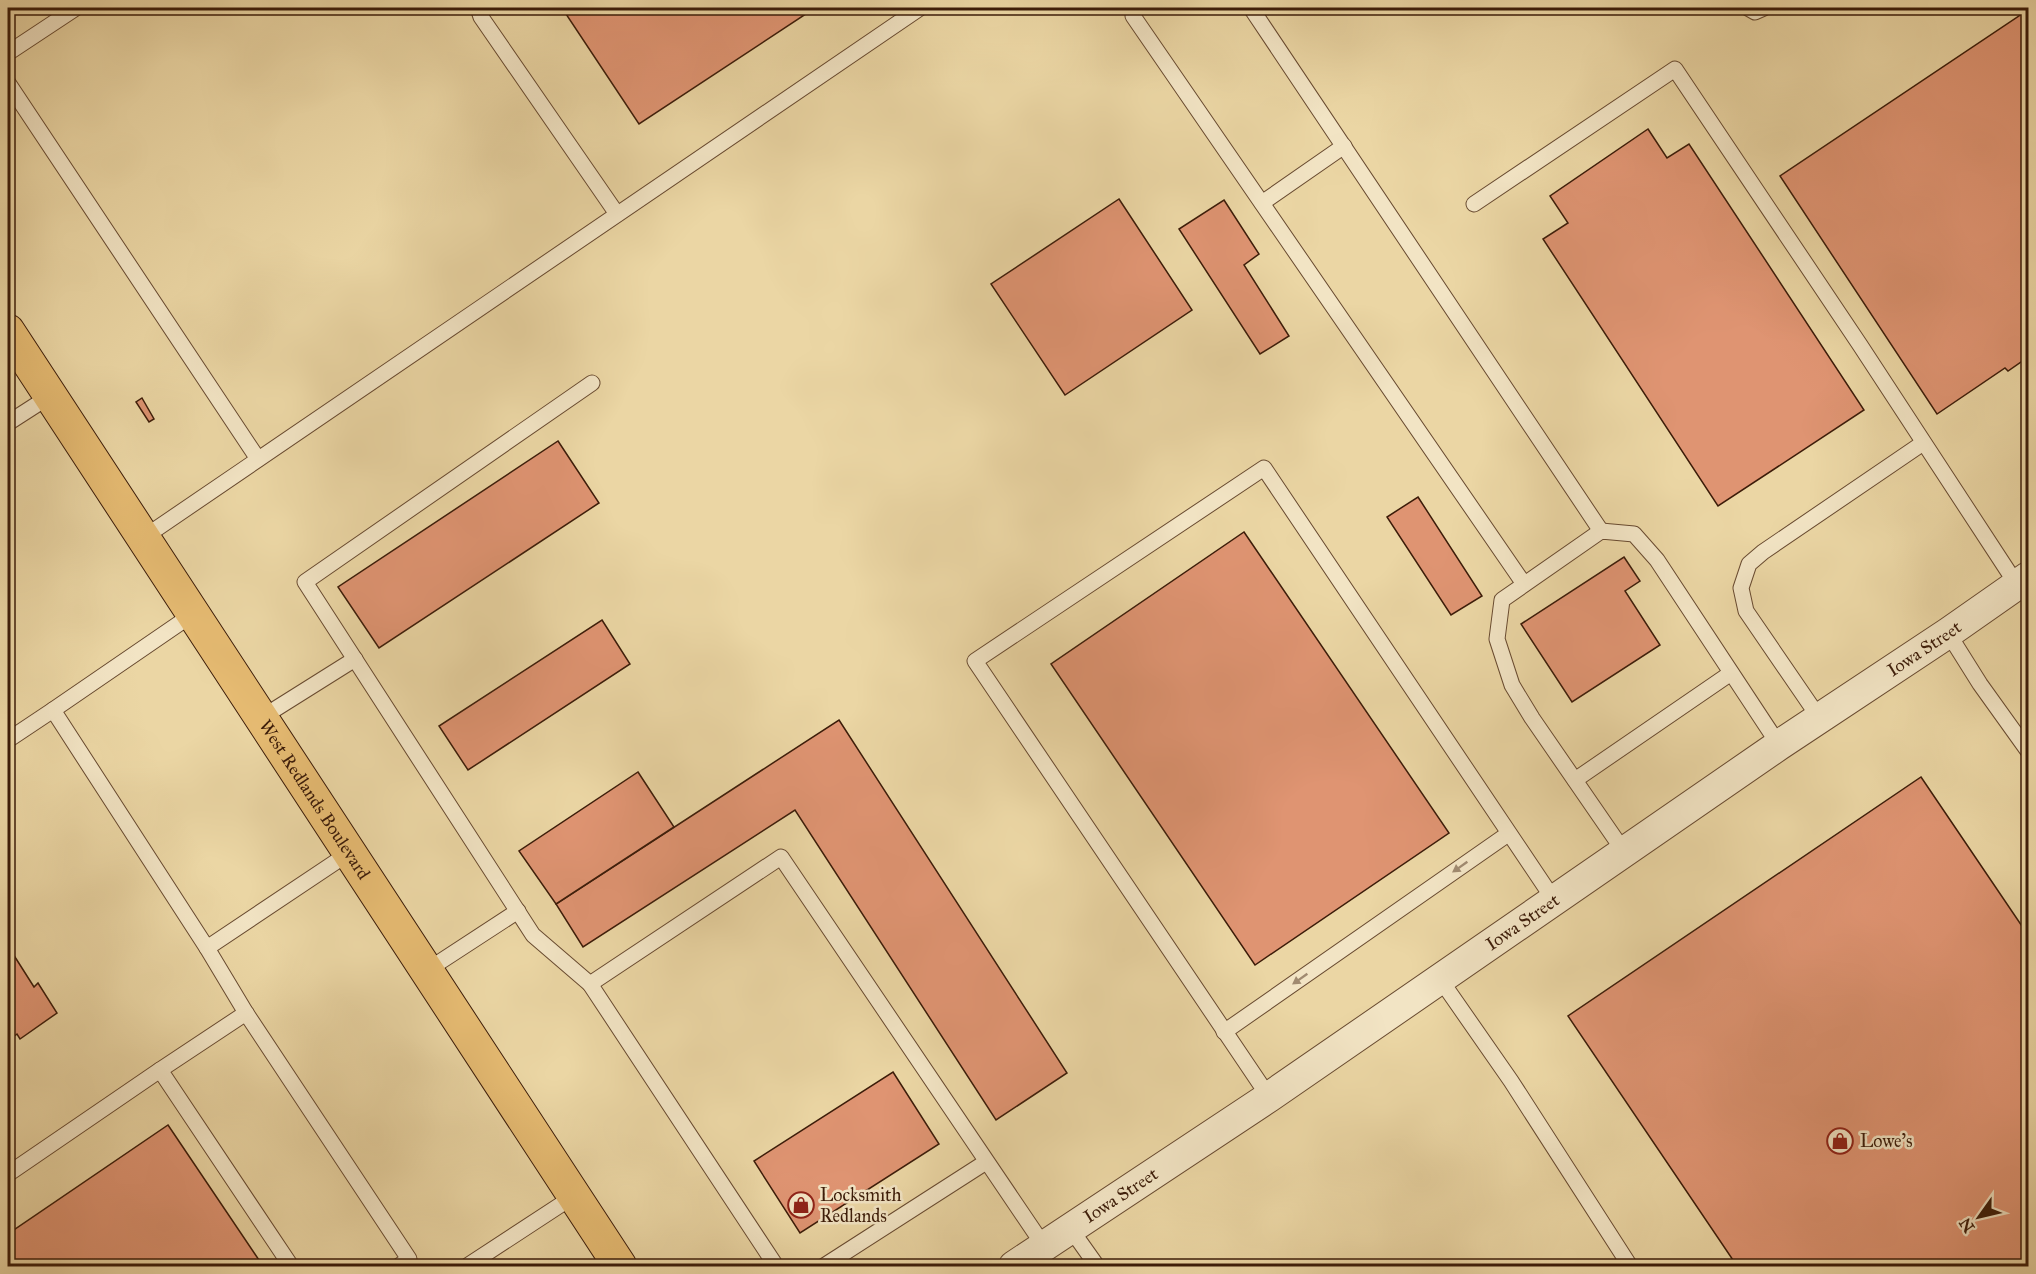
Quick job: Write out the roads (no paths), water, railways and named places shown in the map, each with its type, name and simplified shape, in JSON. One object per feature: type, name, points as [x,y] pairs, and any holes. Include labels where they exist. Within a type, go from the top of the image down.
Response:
[{"type":"main road","name":"West Redlands Boulevard","points":[[8,331],[620,1266]]},
{"type":"street","name":"Iowa Street","points":[[1014,1266],[1269,1097],[2023,581]]},
{"type":"lane","points":[[8,53],[76,8]]},
{"type":"lane","points":[[478,8],[481,17],[617,214]]},
{"type":"lane","points":[[142,538],[920,8]]},
{"type":"lane","points":[[1251,8],[1601,531]]},
{"type":"lane","points":[[1748,8],[1755,12],[1764,8]]},
{"type":"lane","points":[[1133,16],[1524,584]]},
{"type":"lane","points":[[1474,204],[1675,69],[1923,443],[2023,581]]},
{"type":"lane","points":[[8,83],[258,459]]},
{"type":"lane","points":[[1262,203],[1344,146]]},
{"type":"lane","points":[[592,383],[305,582],[533,935],[590,984],[776,1266]]},
{"type":"lane","points":[[8,423],[50,396]]},
{"type":"lane","points":[[1820,719],[1746,611],[1741,588],[1749,564],[1763,552],[1923,443]]},
{"type":"lane","points":[[1269,1097],[975,660],[1264,468],[1554,900]]},
{"type":"lane","points":[[1624,853],[1512,685],[1497,639],[1502,600],[1524,584],[1601,531],[1634,534],[1657,560],[1779,746]]},
{"type":"lane","points":[[8,740],[193,614]]},
{"type":"lane","points":[[1948,633],[1980,684],[2028,751]]},
{"type":"lane","points":[[261,718],[355,659]]},
{"type":"lane","points":[[1575,780],[1731,673]]},
{"type":"lane","points":[[53,710],[407,1264]]},
{"type":"lane","points":[[1224,1032],[1508,834]]},
{"type":"lane","points":[[207,948],[349,853]]},
{"type":"lane","points":[[590,984],[781,856],[1044,1246]]},
{"type":"lane","points":[[426,970],[518,911]]},
{"type":"lane","points":[[1440,979],[1511,1081],[1630,1266]]},
{"type":"lane","points":[[8,1174],[246,1013]]},
{"type":"lane","points":[[160,1070],[291,1266]]},
{"type":"lane","points":[[824,1266],[986,1162]]},
{"type":"lane","points":[[467,1266],[574,1196]]},
{"type":"lane","points":[[1070,1228],[1097,1266]]},
{"type":"place","name":"Lowe's","points":[[1840,1141]]},
{"type":"place","name":"Locksmith Redlands","points":[[801,1205]]}]
